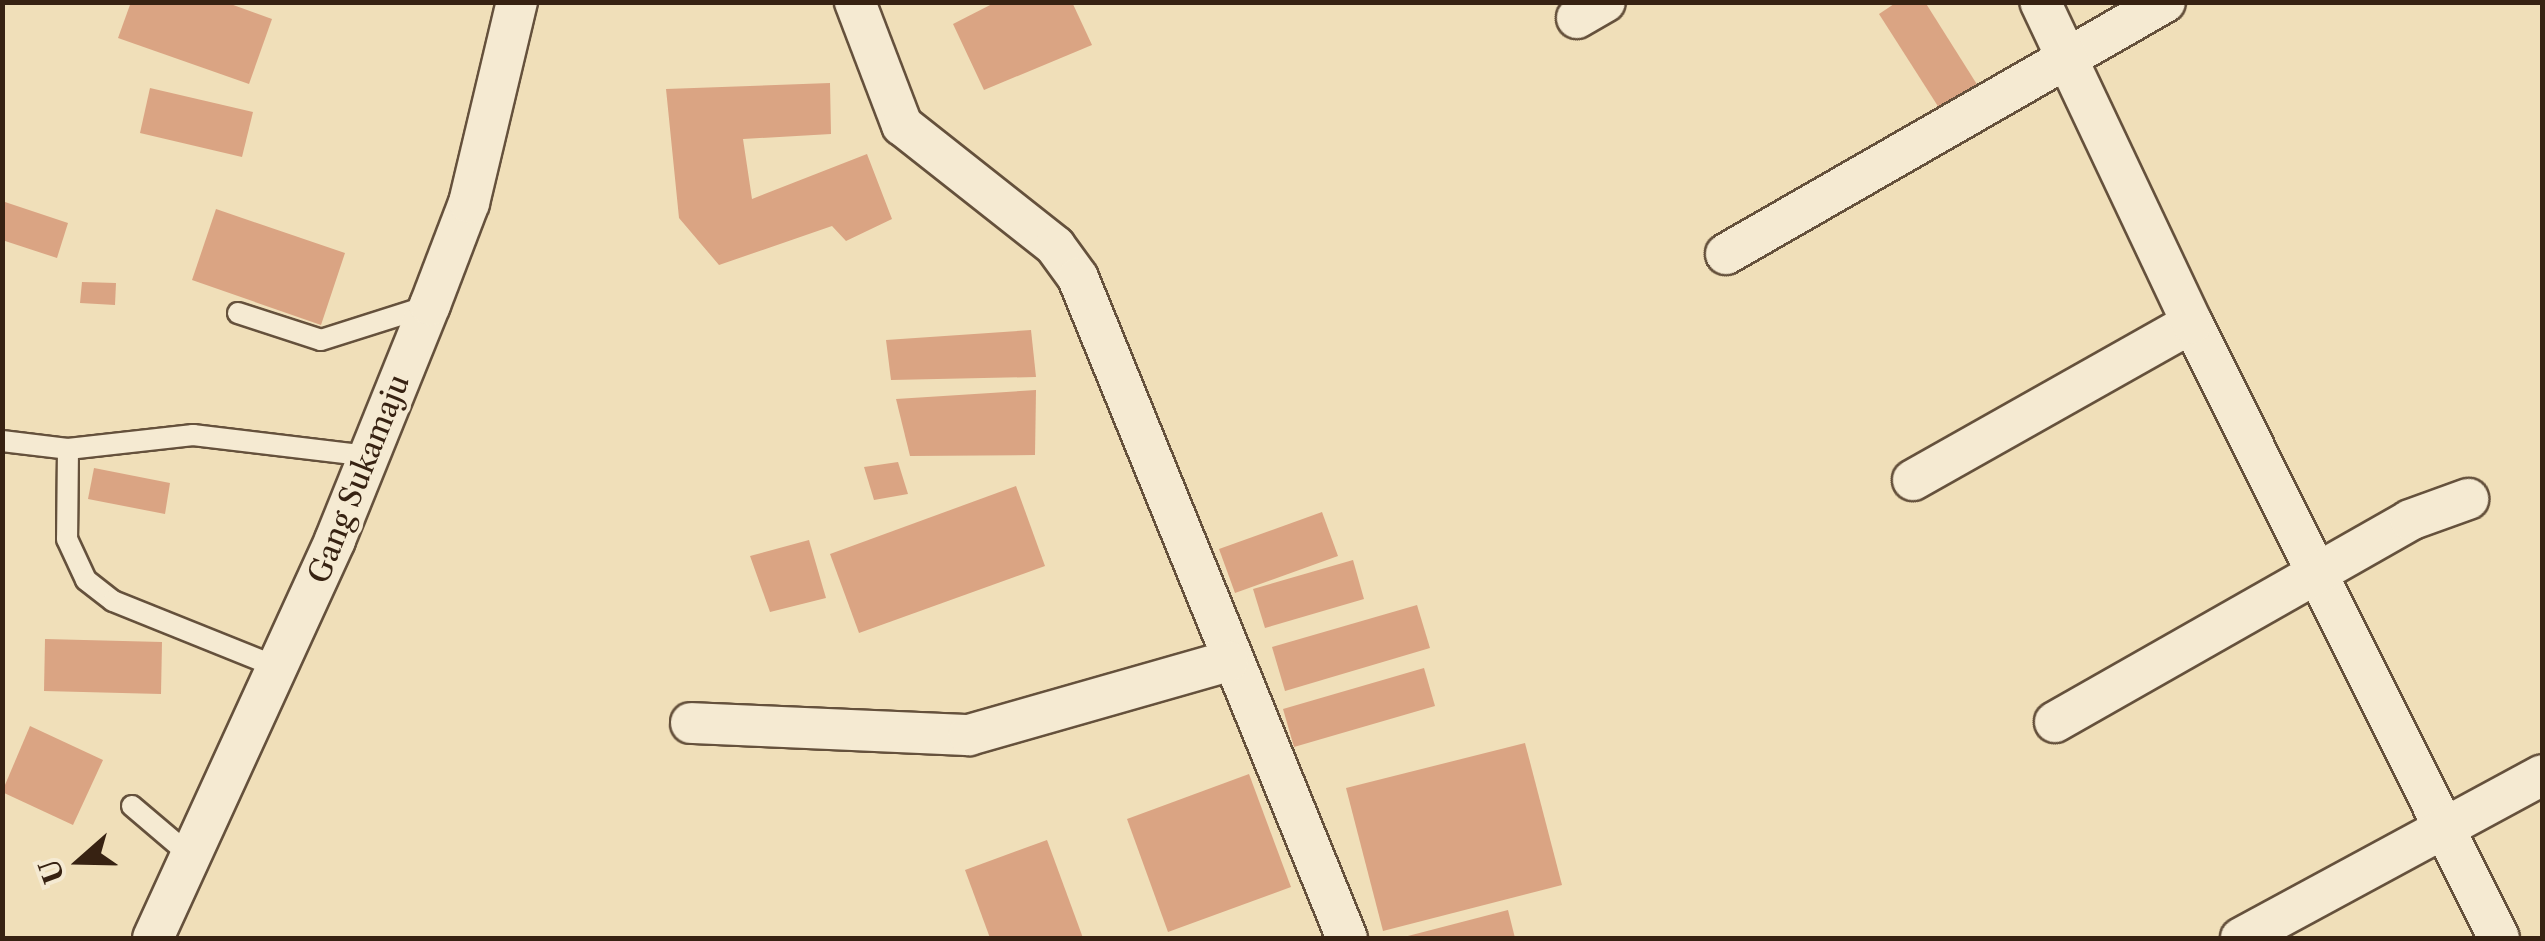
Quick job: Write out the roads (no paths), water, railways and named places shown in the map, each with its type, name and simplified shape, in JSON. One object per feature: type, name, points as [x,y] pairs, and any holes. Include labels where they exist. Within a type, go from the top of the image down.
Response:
[{"type":"street","name":"Gang Sukamaju","points":[[153,938],[280,668],[370,456],[470,203],[517,2]]},
{"type":"street","points":[[855,2],[902,125],[1055,246],[1078,278],[1228,661],[1347,938]]},
{"type":"street","points":[[2040,2],[2192,322],[2499,938]]},
{"type":"street","points":[[1726,254],[2165,2]]},
{"type":"street","points":[[1913,480],[2192,322]]},
{"type":"street","points":[[2055,722],[2322,577],[2410,520],[2468,499]]},
{"type":"street","points":[[690,723],[970,734],[1228,661]]},
{"type":"street","points":[[2241,938],[2448,830],[2542,775]]},
{"type":"lane","points":[[238,313],[321,340],[430,305]]},
{"type":"lane","points":[[2,441],[68,449],[193,435],[370,456]]},
{"type":"lane","points":[[68,449],[67,539],[86,580],[114,601],[280,668]]},
{"type":"lane","points":[[132,806],[192,857]]}]
